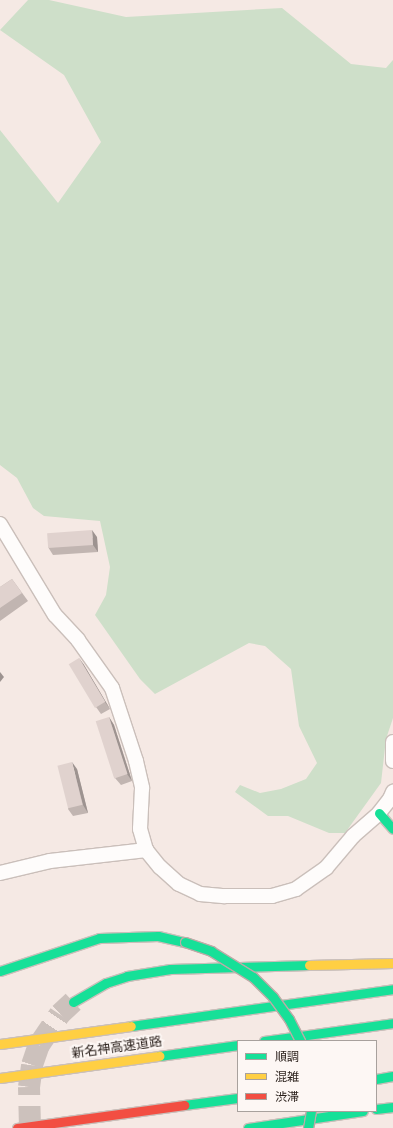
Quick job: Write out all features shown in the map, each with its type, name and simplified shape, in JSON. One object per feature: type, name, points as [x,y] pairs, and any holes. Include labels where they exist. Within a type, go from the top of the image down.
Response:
[{"type":"main road","points":[[378,813],[393,829]]},
{"type":"main road","points":[[0,971],[99,938],[129,935],[158,936],[185,942],[211,951],[253,977],[273,997],[289,1019],[300,1040]]},
{"type":"main road","points":[[73,1002],[106,982],[127,976],[170,969],[393,963]]},
{"type":"main road","points":[[0,1044],[393,988]]},
{"type":"main road","points":[[271,1040],[393,1023]]},
{"type":"main road","name":"新名神高速道路","points":[[0,1078],[237,1045]]},
{"type":"main road","points":[[377,1079],[393,1076]]},
{"type":"main road","points":[[17,1128],[237,1098]]},
{"type":"main road","points":[[377,1109],[393,1107]]},
{"type":"main road","points":[[308,1128],[311,1112]]},
{"type":"main road","points":[[248,1128],[356,1112]]},
{"type":"street","points":[[0,524],[55,615],[78,640],[112,688],[136,761],[142,788],[140,829],[146,850],[160,867],[179,884],[200,894],[272,896],[296,888],[313,879],[326,868],[353,836],[378,813],[390,799],[393,792]]},
{"type":"street","points":[[393,742],[393,761]]},
{"type":"street","points":[[0,873],[50,861],[146,850]]},
{"type":"green space","points":[[28,0],[49,0],[126,17],[282,8],[351,64],[386,68],[393,60],[393,718],[386,739],[381,783],[345,833],[329,833],[288,816],[268,816],[235,792],[240,785],[260,793],[281,789],[306,779],[317,763],[299,726],[291,669],[265,646],[249,643],[155,694],[140,679],[95,615],[106,595],[110,567],[100,521],[44,516],[33,508],[17,478],[0,465],[0,130],[58,203],[101,142],[64,75],[0,30]]},
{"type":"building","points":[[92,530],[93,545],[48,548],[47,533]]},
{"type":"building","points":[[12,579],[22,593],[0,608],[0,587]]},
{"type":"building","points":[[79,658],[105,702],[95,708],[69,664]]},
{"type":"building","points":[[109,717],[128,774],[114,778],[96,721]]},
{"type":"building","points":[[72,762],[83,805],[68,808],[57,766]]},
{"type":"tunnel","points":[[30,1128],[29,1087],[32,1065],[39,1045],[60,1014],[73,1002]]},
{"type":"traffic: fast","points":[[379,813],[393,829]]},
{"type":"traffic: fast","points":[[0,971],[99,938],[158,936],[185,942]]},
{"type":"traffic: fast","points":[[185,942],[211,951],[253,977],[273,997],[289,1019],[300,1040]]},
{"type":"traffic: fast","points":[[73,1002],[106,983],[127,976],[170,969],[309,965]]},
{"type":"traffic: fast","points":[[131,1026],[393,989]]},
{"type":"traffic: fast","points":[[271,1040],[393,1023]]},
{"type":"traffic: fast","points":[[159,1056],[237,1045]]},
{"type":"traffic: fast","points":[[377,1079],[393,1076]]},
{"type":"traffic: fast","points":[[184,1105],[237,1098]]},
{"type":"traffic: fast","points":[[377,1109],[393,1107]]},
{"type":"traffic: fast","points":[[308,1128],[311,1112]]},
{"type":"traffic: fast","points":[[248,1128],[356,1112]]},
{"type":"traffic: slow","points":[[309,965],[393,963]]},
{"type":"traffic: slow","points":[[0,1044],[131,1026]]},
{"type":"traffic: slow","points":[[0,1078],[159,1056]]},
{"type":"traffic: jam","points":[[17,1128],[184,1105]]}]
